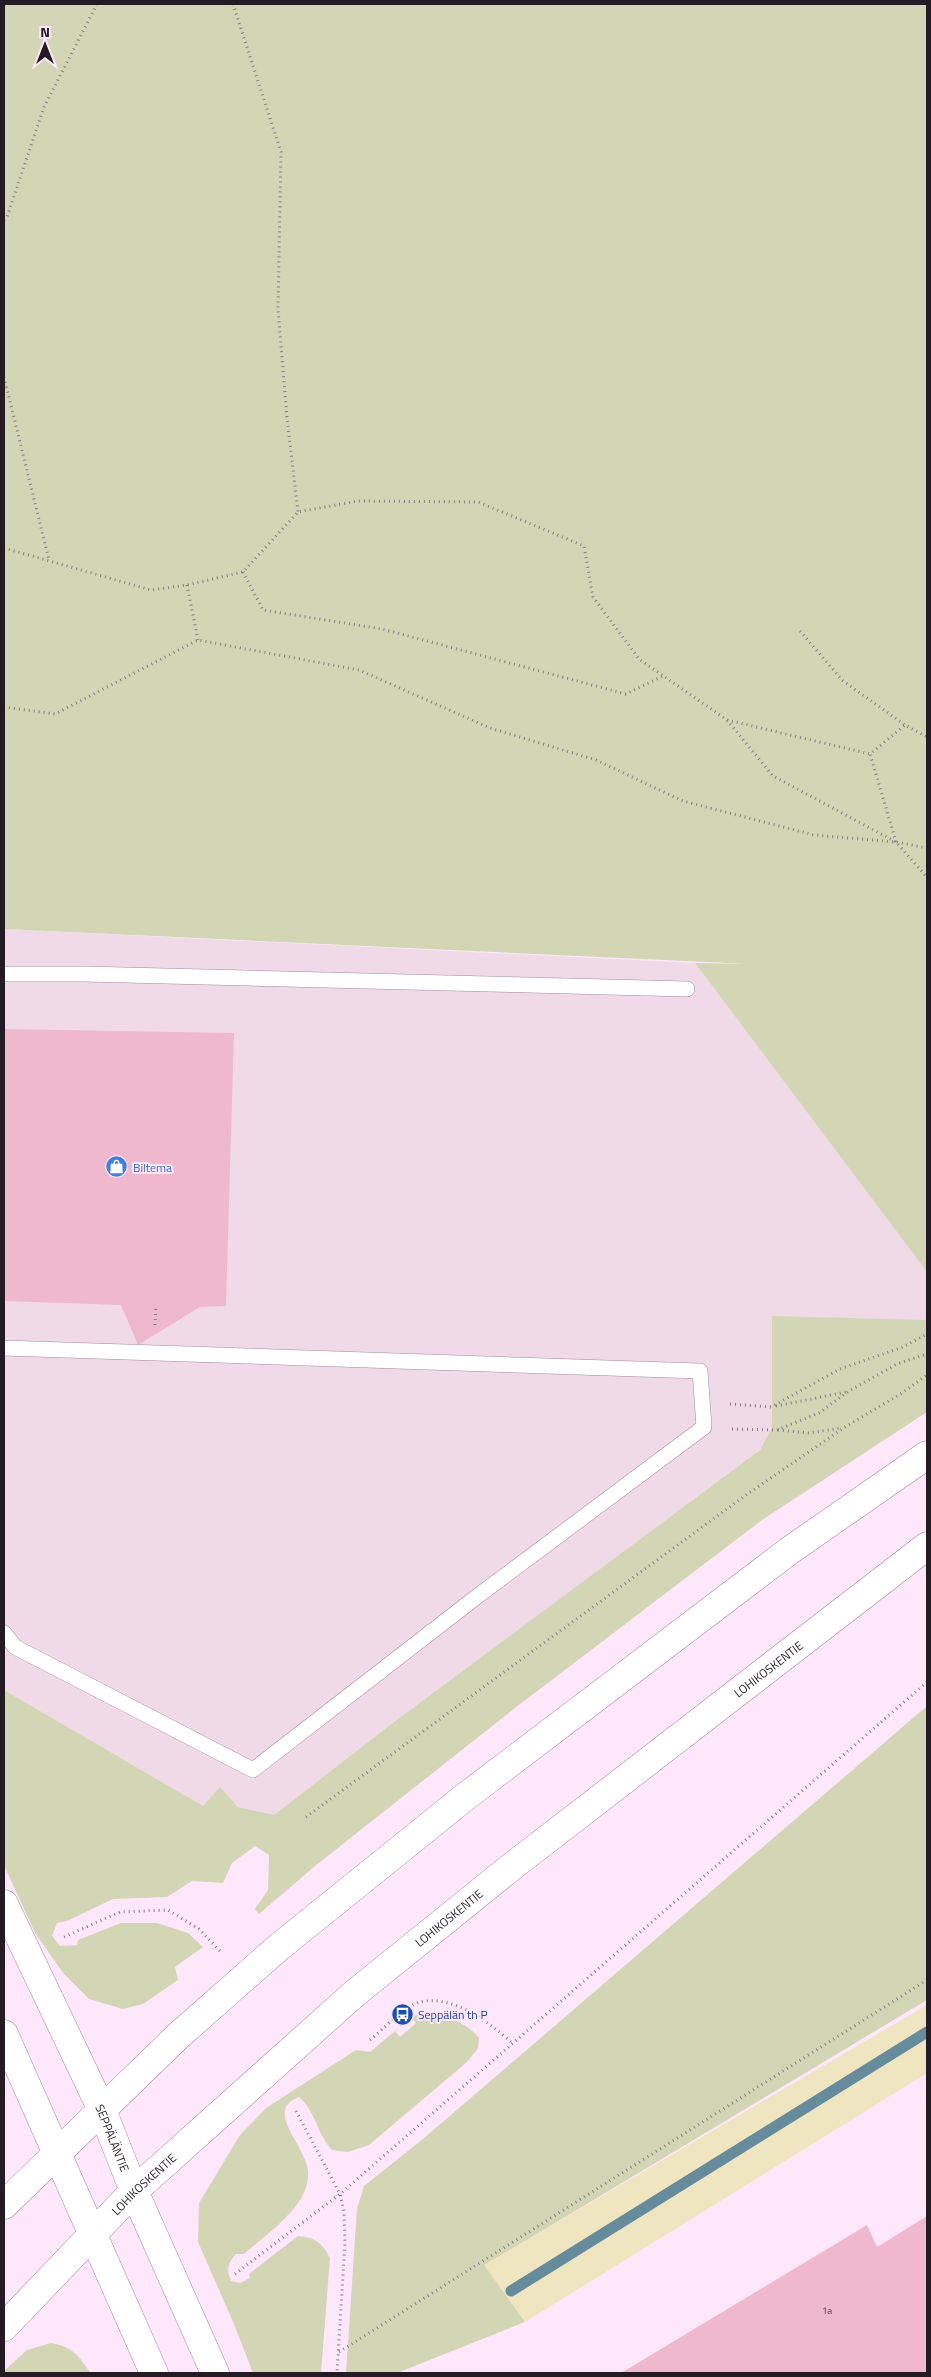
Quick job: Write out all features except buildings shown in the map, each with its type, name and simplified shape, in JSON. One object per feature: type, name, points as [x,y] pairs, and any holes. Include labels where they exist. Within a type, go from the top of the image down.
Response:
[{"type":"main road","points":[[4,2205],[178,2036],[279,1947],[465,1797],[789,1551],[927,1455]]},
{"type":"main road","name":"LOHIKOSKENTIE","points":[[4,2327],[134,2191],[354,1994],[510,1868],[927,1546]]},
{"type":"main road","name":"SEPPÄLÄNTIE","points":[[4,1904],[102,2110],[134,2191],[215,2373]]},
{"type":"main road","points":[[4,2034],[154,2373]]},
{"type":"lane","points":[[4,974],[687,989]]},
{"type":"lane","points":[[4,1348],[700,1371],[704,1427],[475,1598],[253,1770],[15,1647],[4,1634]]},
{"type":"path","points":[[4,220],[7,217],[44,107],[97,4]]},
{"type":"path","points":[[233,4],[281,152],[278,309],[287,418],[298,512]]},
{"type":"path","points":[[4,377],[49,560]]},
{"type":"path","points":[[4,548],[151,590],[187,585],[243,572],[298,512],[358,501],[478,502],[584,546],[593,597],[639,659],[727,720],[773,776],[896,842],[927,877]]},
{"type":"path","points":[[243,572],[263,610],[382,630],[626,694],[664,676]]},
{"type":"path","points":[[187,585],[198,640]]},
{"type":"path","points":[[800,631],[843,681],[905,725],[927,737]]},
{"type":"path","points":[[4,707],[55,714],[198,640],[359,670],[490,728],[596,760],[683,801],[814,835],[896,842],[927,848]]},
{"type":"path","points":[[727,720],[870,754]]},
{"type":"path","points":[[870,754],[905,725]]},
{"type":"path","points":[[870,754],[896,842]]},
{"type":"path","points":[[771,1407],[840,1368],[903,1346],[927,1334]]},
{"type":"path","points":[[777,1430],[819,1413],[849,1391],[897,1364],[927,1354]]},
{"type":"path","points":[[306,1817],[738,1501],[844,1427],[902,1393],[927,1375]]},
{"type":"path","points":[[702,1401],[771,1407],[849,1391]]},
{"type":"path","points":[[704,1427],[809,1433],[844,1427]]},
{"type":"path","points":[[235,2274],[340,2194],[927,1682]]},
{"type":"path","points":[[64,1937],[120,1912],[168,1910],[199,1930],[221,1952]]},
{"type":"path","points":[[338,2352],[927,1980]]},
{"type":"path","points":[[370,2040],[418,2002],[438,2001],[464,2009],[494,2026],[512,2043]]},
{"type":"path","points":[[296,2111],[340,2194],[344,2212],[345,2242],[337,2373]]},
{"type":"shaded area","points":[[4,929],[695,963],[927,1272],[927,1344],[772,1427],[760,1450],[394,1722],[274,1815],[238,1807],[220,1787],[203,1806],[4,1690]]},
{"type":"green space","points":[[4,4],[927,4],[927,1272],[695,963],[750,964],[4,929]]},
{"type":"green space","points":[[772,1316],[927,1320],[927,1412],[762,1520],[515,1708],[315,1866],[259,1914],[255,1909],[268,1890],[269,1855],[255,1846],[232,1863],[223,1883],[192,1881],[167,1897],[113,1899],[67,1921],[57,1923],[52,1936],[60,1946],[77,1945],[78,1940],[121,1923],[157,1923],[188,1933],[203,1947],[175,1967],[178,1980],[143,2004],[123,2009],[89,1999],[64,1974],[35,1933],[4,1865],[4,1690],[203,1806],[220,1787],[238,1807],[274,1815],[394,1722],[760,1450],[772,1427]]},
{"type":"green space","points":[[927,1706],[927,2000],[485,2265],[525,2322],[397,2373],[346,2373],[357,2209],[364,2186],[423,2139]]},
{"type":"green space","points":[[419,2013],[444,2016],[467,2027],[479,2038],[478,2048],[467,2062],[369,2145],[348,2152],[332,2150],[309,2109],[299,2097],[289,2103],[285,2111],[289,2129],[306,2161],[308,2172],[307,2184],[295,2207],[285,2218],[244,2254],[236,2254],[231,2260],[228,2270],[231,2281],[240,2283],[250,2278],[249,2274],[298,2236],[309,2238],[324,2248],[330,2258],[321,2373],[253,2373],[198,2242],[199,2203],[240,2135],[266,2108],[356,2050],[370,2052],[395,2031],[400,2037],[416,2023],[412,2018]]},
{"type":"green space","points":[[51,2343],[70,2349],[82,2360],[90,2372],[4,2373],[27,2350]]},
{"type":"sand","points":[[927,2005],[927,2073],[525,2322],[484,2265]]},
{"type":"waterway","points":[[511,2291],[927,2032]]},
{"type":"place","name":"Biltema","points":[[117,1167]]},
{"type":"place","name":"Seppälän th P","points":[[402,2014]]}]
